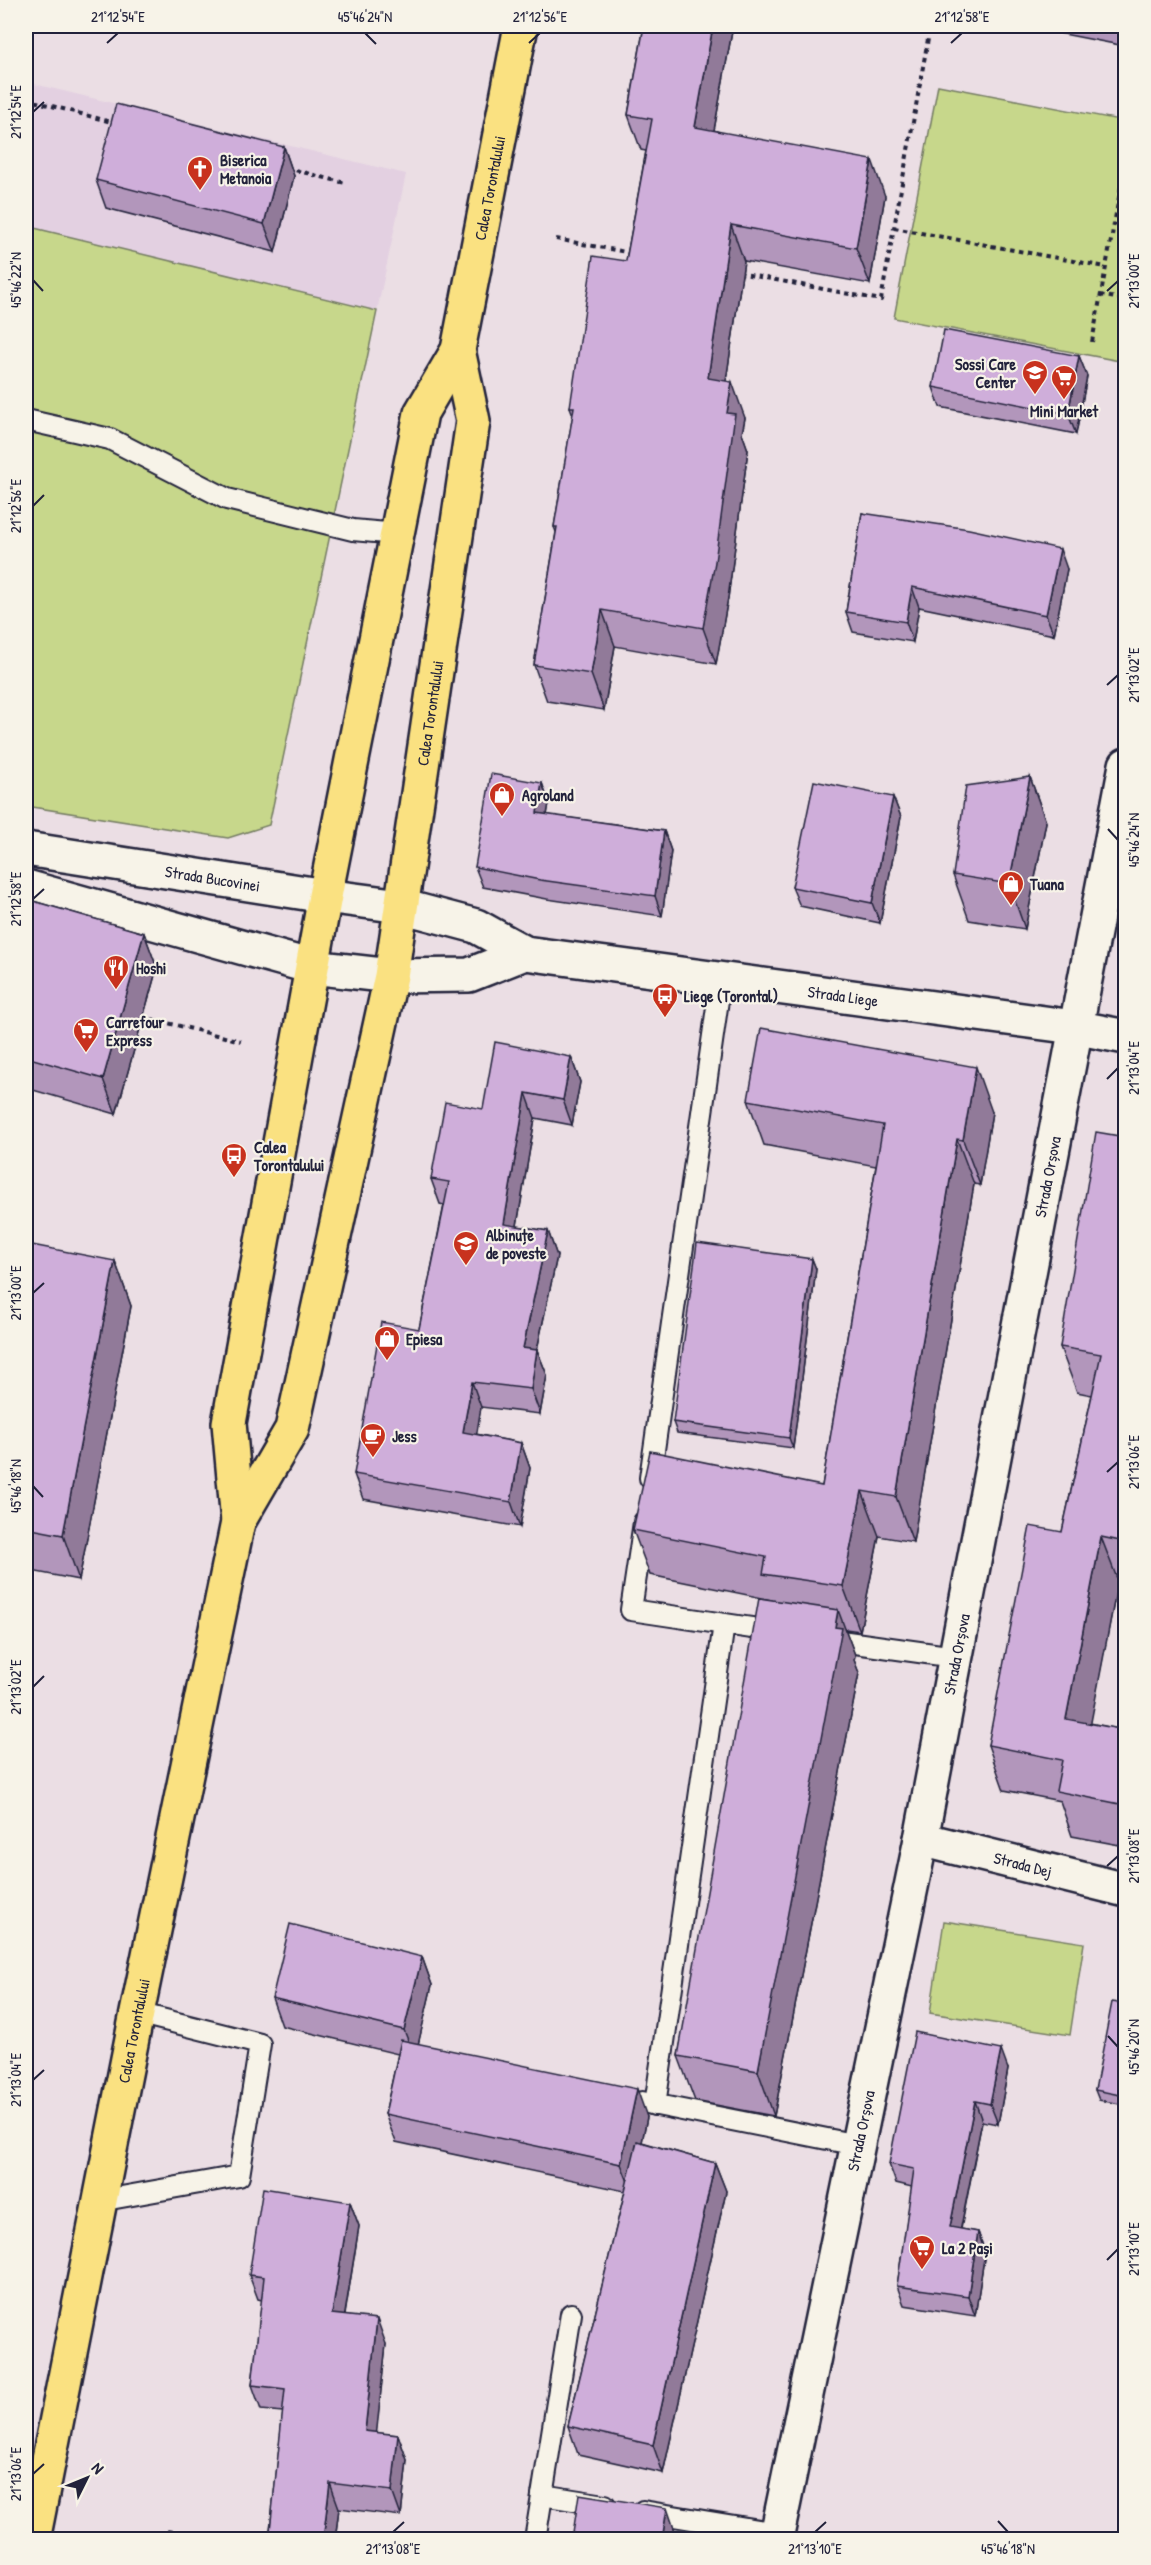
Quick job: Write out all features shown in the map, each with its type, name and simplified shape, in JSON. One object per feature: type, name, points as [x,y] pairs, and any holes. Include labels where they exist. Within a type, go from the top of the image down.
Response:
[{"type":"main road","name":"Calea Torontalului","points":[[33,2540],[36,2465],[99,2201],[238,1522],[230,1423],[325,896],[421,413],[458,350],[521,26]]},
{"type":"main road","name":"Calea Torontalului","points":[[238,1522],[292,1429],[391,976],[473,422],[458,350]]},
{"type":"street","name":"Strada Orșova","points":[[777,2536],[921,1839],[1125,765]]},
{"type":"street","name":"Strada Bucovinei","points":[[26,849],[401,906]]},
{"type":"street","points":[[26,887],[312,967]]},
{"type":"street","name":"Strada Liege","points":[[401,906],[476,926],[525,953],[1074,1027],[1125,1037]]},
{"type":"street","name":"Strada Liege","points":[[312,967],[391,976],[469,975],[525,953]]},
{"type":"street","name":"Strada Dej","points":[[921,1839],[1125,1890]]},
{"type":"lane","points":[[26,420],[110,439],[227,499],[353,530],[397,534]]},
{"type":"lane","points":[[721,979],[631,1610],[955,1658]]},
{"type":"lane","points":[[655,2104],[724,1624]]},
{"type":"lane","points":[[99,2201],[239,2176],[260,2044],[136,2013]]},
{"type":"lane","points":[[622,2098],[857,2145]]},
{"type":"lane","points":[[535,2540],[571,2314]]},
{"type":"lane","points":[[542,2495],[777,2536]]},
{"type":"path","points":[[730,272],[881,300],[928,39]]},
{"type":"path","points":[[26,99],[117,123]]},
{"type":"path","points":[[1092,342],[1123,184],[1125,160]]},
{"type":"path","points":[[277,165],[345,183]]},
{"type":"path","points":[[894,228],[1106,267]]},
{"type":"path","points":[[556,239],[637,254]]},
{"type":"path","points":[[1100,295],[1125,300]]},
{"type":"path","points":[[143,1017],[241,1041]]},
{"type":"shaded area","points":[[26,82],[406,174],[377,311],[26,226]]},
{"type":"green space","points":[[938,85],[1125,121],[1125,362],[894,318]]},
{"type":"green space","points":[[26,226],[377,311],[269,825],[228,838],[26,806]]},
{"type":"green space","points":[[944,1921],[1084,1943],[1070,2035],[930,2013]]},
{"type":"building","points":[[644,26],[713,26],[695,127],[872,160],[856,248],[731,225],[708,378],[732,382],[727,413],[735,414],[715,562],[703,628],[602,610],[591,674],[534,665],[557,527],[554,527],[574,407],[570,407],[593,256],[626,261],[652,119],[628,115]]},
{"type":"building","name":"Biserica Metanoia","points":[[116,104],[284,147],[264,224],[96,180]]},
{"type":"building","points":[[944,330],[1079,356],[1068,414],[933,387]]},
{"type":"building","points":[[862,513],[969,529],[1060,549],[1046,615],[912,587],[906,622],[846,612]]},
{"type":"building","points":[[491,774],[542,783],[537,813],[664,831],[655,896],[540,880],[475,867]]},
{"type":"building","points":[[1030,777],[1009,884],[953,875],[966,786]]},
{"type":"building","points":[[814,781],[893,797],[872,903],[792,887]]},
{"type":"building","points":[[26,899],[144,933],[103,1079],[26,1057]]},
{"type":"building","points":[[761,1028],[976,1067],[963,1140],[957,1139],[896,1497],[862,1491],[843,1586],[763,1574],[766,1557],[633,1530],[650,1451],[822,1486],[883,1125],[748,1100]]},
{"type":"building","points":[[495,1042],[571,1057],[563,1100],[526,1093],[504,1224],[548,1231],[523,1348],[537,1350],[531,1389],[472,1382],[463,1432],[521,1443],[511,1502],[354,1474],[381,1322],[419,1329],[449,1182],[431,1179],[445,1102],[483,1109]]},
{"type":"building","points":[[1096,1132],[1125,1137],[1125,1542],[1101,1537],[1066,1719],[1125,1730],[1125,1805],[1056,1791],[1062,1760],[988,1745],[1030,1526],[1062,1532],[1101,1354],[1060,1347]]},
{"type":"building","points":[[697,1243],[812,1259],[789,1438],[673,1422]]},
{"type":"building","points":[[32,1245],[115,1261],[63,1535],[26,1528],[26,1278]]},
{"type":"building","points":[[759,1598],[838,1610],[835,1627],[842,1628],[758,2071],[678,2056]]},
{"type":"building","points":[[290,1924],[422,1957],[404,2030],[272,1998]]},
{"type":"building","points":[[1112,2002],[1125,2004],[1125,2096],[1095,2090]]},
{"type":"building","points":[[915,2032],[1001,2050],[990,2104],[975,2101],[950,2227],[978,2232],[968,2296],[897,2286],[914,2169],[889,2164]]},
{"type":"building","points":[[401,2040],[637,2089],[621,2164],[385,2114]]},
{"type":"building","points":[[637,2141],[715,2163],[653,2445],[568,2426]]},
{"type":"building","points":[[263,2188],[350,2202],[332,2314],[377,2319],[365,2431],[398,2435],[392,2491],[330,2483],[323,2540],[269,2540],[285,2389],[252,2385],[264,2277],[249,2275]]},
{"type":"building","points":[[579,2494],[667,2508],[662,2540],[572,2540]]},
{"type":"building","points":[[168,2530],[227,2540],[167,2540]]},
{"type":"place","name":"Biserica Metanoia","points":[[200,192]]},
{"type":"place","name":"Sossi Care Center","points":[[1035,396]]},
{"type":"place","name":"Mini Market","points":[[1064,401]]},
{"type":"place","name":"Agroland","points":[[502,818]]},
{"type":"place","name":"Tuana","points":[[1011,907]]},
{"type":"place","name":"Hoshi","points":[[116,991]]},
{"type":"place","name":"Liege (Torontal)","points":[[665,1019]]},
{"type":"place","name":"Carrefour Express","points":[[86,1054]]},
{"type":"place","name":"Calea Torontalului","points":[[234,1179]]},
{"type":"place","name":"Albinuțe de poveste","points":[[466,1267]]},
{"type":"place","name":"Epiesa","points":[[387,1362]]},
{"type":"place","name":"Jess","points":[[373,1459]]},
{"type":"place","name":"La 2 Pași","points":[[922,2271]]}]
